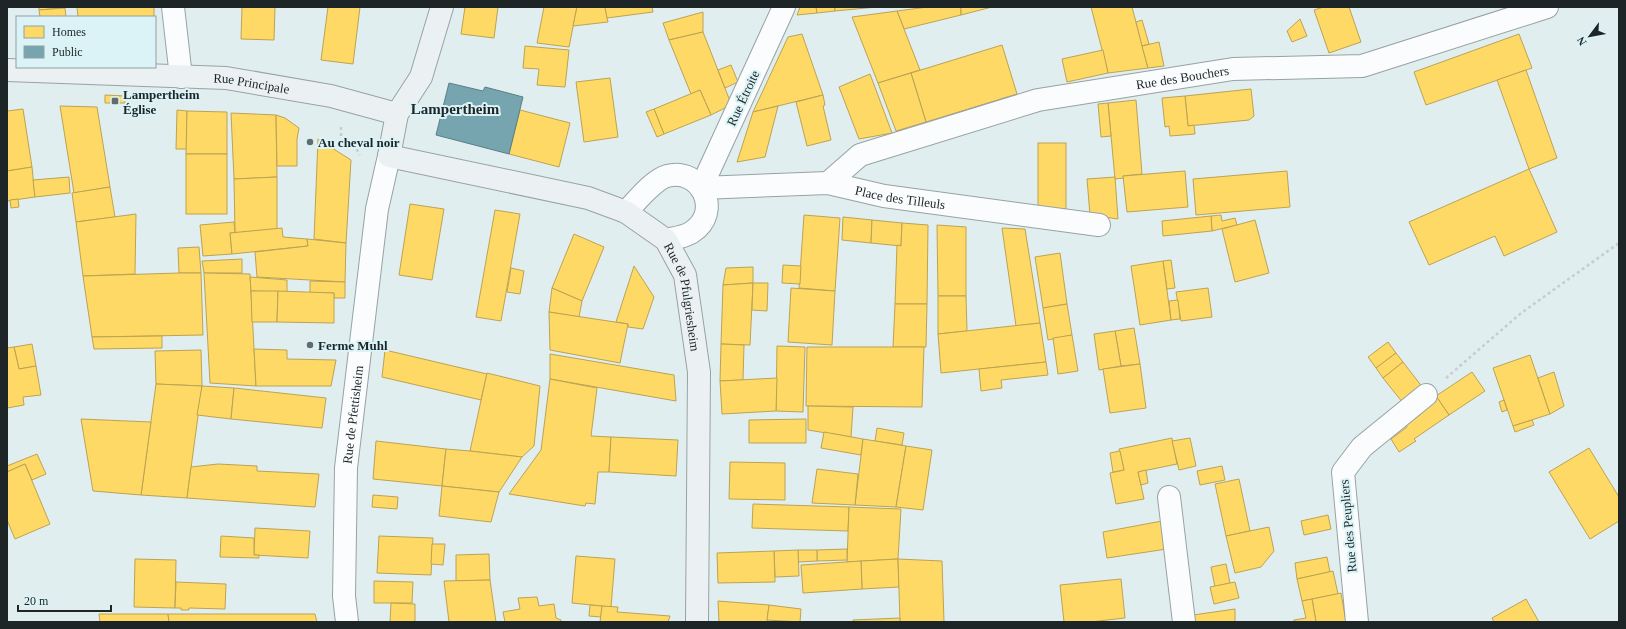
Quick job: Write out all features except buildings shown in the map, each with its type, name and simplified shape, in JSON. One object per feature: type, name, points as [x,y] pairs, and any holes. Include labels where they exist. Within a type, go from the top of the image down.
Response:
[{"type":"main road","name":"Rue de Pfettisheim","points":[[389,156],[398,114],[421,77],[442,7]]},
{"type":"main road","name":"Rue Principale","points":[[7,70],[226,78],[331,96],[398,114]]},
{"type":"main road","name":"Rue de Pfulgriesheim","points":[[389,156],[588,198],[626,212],[666,240],[685,275],[699,372],[697,622]]},
{"type":"street","points":[[173,7],[181,77]]},
{"type":"street","name":"Rue Étroite","points":[[702,188],[784,7]]},
{"type":"street","name":"Rue des Bouchers","points":[[828,183],[860,156],[1038,100],[1233,69],[1362,66],[1547,7]]},
{"type":"street","name":"Rue de Pfettisheim","points":[[347,622],[344,596],[346,468],[377,209],[389,156]]},
{"type":"street","points":[[626,212],[656,183],[667,176],[680,175],[692,179],[702,188],[706,197],[708,206],[706,216],[701,225],[691,233],[666,240]]},
{"type":"street","name":"Place des Tilleuls","points":[[702,188],[828,183],[884,196],[1099,225]]},
{"type":"street","name":"Rue des Peupliers","points":[[1357,622],[1343,472],[1362,447],[1426,395]]},
{"type":"street","points":[[1169,497],[1184,622]]},
{"type":"path","points":[[1426,395],[1520,314],[1619,243]]},
{"type":"place","name":"Lampertheim Église","points":[[115,101]]},
{"type":"place","name":"Au cheval noir","points":[[310,142]]},
{"type":"place","name":"Ferme Muhl","points":[[310,345]]},
{"type":"district","name":"Lampertheim","points":[[455,109]]}]
